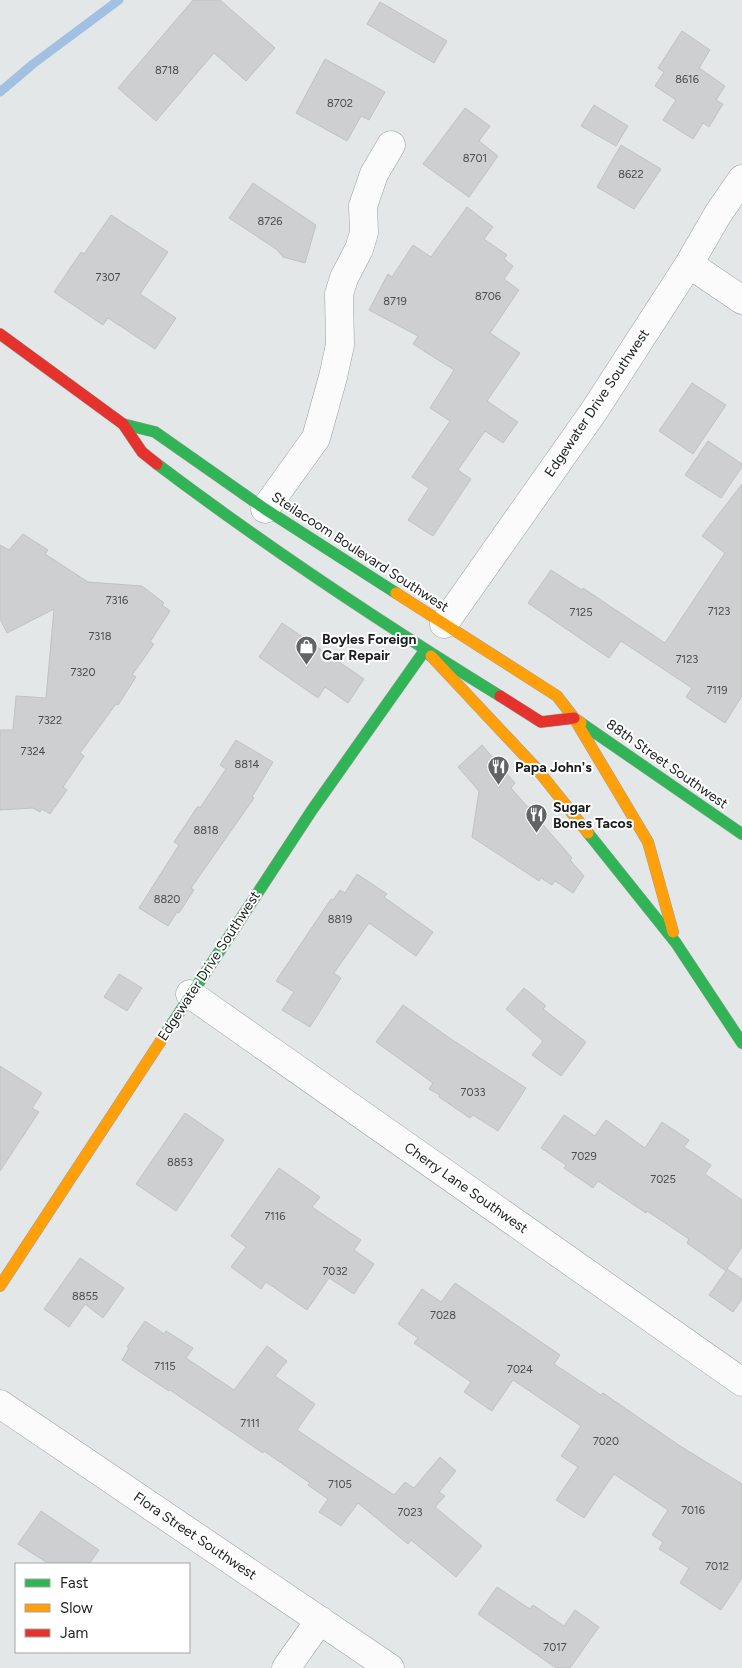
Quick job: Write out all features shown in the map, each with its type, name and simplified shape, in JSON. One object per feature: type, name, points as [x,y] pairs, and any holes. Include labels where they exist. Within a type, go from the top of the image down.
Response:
[{"type":"main road","name":"Steilacoom Boulevard Southwest","points":[[0,334],[123,424],[142,452],[243,527],[425,650],[541,722],[574,718]]},
{"type":"main road","name":"Steilacoom Boulevard Southwest","points":[[123,424],[155,432],[265,509],[557,696],[574,718],[648,842],[676,943]]},
{"type":"main road","name":"Steilacoom Boulevard Southwest","points":[[425,650],[537,768],[676,943],[742,1043]]},
{"type":"main road","name":"Edgewater Drive Southwest","points":[[0,1286],[312,810],[425,650]]},
{"type":"main road","name":"88th Street Southwest","points":[[574,718],[742,834]]},
{"type":"street","points":[[265,509],[316,438],[340,345],[339,294],[364,233],[363,206],[374,174],[391,145]]},
{"type":"street","name":"Edgewater Drive Southwest","points":[[444,624],[594,411],[742,179]]},
{"type":"street","points":[[689,264],[742,300]]},
{"type":"street","name":"Cherry Lane Southwest","points":[[190,994],[742,1382]]},
{"type":"street","name":"Flora Street Southwest","points":[[0,1404],[390,1668]]},
{"type":"street","points":[[286,1668],[320,1620]]},
{"type":"building","points":[[193,0],[220,0],[275,48],[246,81],[214,53],[156,121],[118,88]]},
{"type":"building","points":[[380,2],[447,41],[434,63],[367,24]]},
{"type":"building","points":[[682,31],[710,50],[699,68],[725,86],[716,100],[723,104],[709,127],[703,123],[693,139],[663,120],[676,100],[655,86],[664,72],[658,68]]},
{"type":"building","points":[[325,59],[385,92],[369,120],[361,116],[347,141],[296,113]]},
{"type":"building","points":[[594,105],[628,126],[616,146],[581,126]]},
{"type":"building","points":[[465,108],[490,126],[479,141],[498,156],[469,197],[423,164]]},
{"type":"building","points":[[621,145],[661,169],[634,209],[597,187]]},
{"type":"building","points":[[253,183],[316,225],[305,263],[283,257],[276,249],[229,218]]},
{"type":"building","points":[[467,207],[493,227],[484,239],[507,255],[504,259],[513,266],[504,279],[519,290],[490,333],[520,353],[487,401],[518,422],[503,443],[485,431],[458,470],[471,479],[433,536],[408,520],[429,488],[412,477],[450,421],[430,408],[454,370],[413,344],[418,336],[369,310],[388,274],[392,277],[413,245],[431,257]]},
{"type":"building","points":[[111,215],[168,252],[140,294],[176,318],[155,349],[108,318],[103,325],[54,292],[81,252],[84,254]]},
{"type":"building","points":[[692,383],[726,405],[693,454],[659,431]]},
{"type":"building","points":[[708,441],[742,464],[742,467],[721,498],[685,475]]},
{"type":"building","points":[[742,484],[742,696],[725,723],[686,697],[692,688],[621,641],[609,658],[528,603],[551,570],[582,590],[583,588],[665,643],[725,553],[702,536]]},
{"type":"building","points":[[23,534],[48,550],[45,554],[88,582],[142,586],[164,603],[162,605],[170,611],[150,642],[154,644],[132,675],[136,677],[118,705],[116,704],[80,753],[84,756],[63,787],[67,790],[50,814],[42,809],[40,812],[33,808],[0,810],[0,730],[13,730],[16,696],[46,698],[54,609],[7,633],[0,619],[0,545],[9,550]]},
{"type":"building","points":[[282,623],[364,679],[348,703],[325,687],[318,698],[259,657]]},
{"type":"building","points":[[236,740],[273,762],[252,797],[254,798],[191,888],[194,890],[168,926],[139,908],[179,845],[174,842],[226,769],[220,765]]},
{"type":"building","points":[[482,745],[515,783],[511,788],[572,858],[570,860],[584,876],[573,893],[555,881],[552,885],[541,878],[539,881],[472,837],[479,791],[458,767]]},
{"type":"building","points":[[357,874],[387,894],[384,897],[433,932],[416,956],[369,923],[334,973],[341,978],[310,1027],[282,1010],[294,992],[276,981],[331,899],[333,900],[340,890],[345,893]]},
{"type":"building","points":[[119,974],[142,988],[127,1011],[104,997]]},
{"type":"building","points":[[524,988],[546,1006],[543,1009],[586,1042],[561,1076],[532,1055],[543,1041],[506,1009]]},
{"type":"building","points":[[403,1005],[526,1088],[498,1131],[473,1115],[470,1118],[439,1097],[440,1095],[429,1089],[433,1083],[376,1042]]},
{"type":"building","points":[[0,1066],[42,1093],[32,1108],[39,1112],[0,1171]]},
{"type":"building","points":[[185,1113],[224,1140],[176,1211],[136,1184]]},
{"type":"building","points":[[564,1115],[595,1136],[606,1120],[645,1148],[662,1122],[689,1140],[684,1147],[711,1165],[705,1174],[742,1200],[742,1247],[727,1269],[742,1279],[742,1299],[733,1312],[709,1295],[726,1271],[687,1243],[689,1239],[598,1181],[593,1188],[564,1168],[566,1165],[541,1148]]},
{"type":"building","points":[[279,1168],[320,1197],[312,1207],[361,1240],[354,1250],[374,1264],[354,1294],[329,1278],[307,1310],[266,1282],[261,1289],[231,1267],[246,1247],[231,1236]]},
{"type":"building","points":[[80,1258],[124,1288],[103,1318],[85,1304],[69,1327],[44,1309]]},
{"type":"building","points":[[455,1283],[560,1355],[554,1364],[601,1395],[603,1393],[680,1446],[742,1484],[742,1578],[721,1610],[680,1583],[689,1568],[659,1549],[663,1542],[652,1535],[668,1510],[614,1474],[584,1518],[556,1500],[578,1467],[561,1456],[581,1426],[513,1380],[492,1411],[464,1392],[471,1382],[414,1343],[418,1338],[398,1324],[422,1289],[441,1302]]},
{"type":"building","points":[[145,1321],[164,1334],[166,1331],[193,1348],[186,1358],[234,1390],[267,1346],[287,1361],[275,1376],[315,1404],[297,1430],[394,1495],[405,1482],[414,1488],[440,1457],[456,1471],[439,1492],[445,1496],[435,1507],[482,1546],[456,1577],[411,1540],[408,1544],[358,1503],[341,1526],[319,1512],[328,1499],[308,1485],[310,1483],[264,1451],[263,1453],[122,1360],[129,1348],[127,1347]]},
{"type":"building","points":[[41,1511],[99,1550],[90,1563],[47,1563],[18,1544]]},
{"type":"building","points":[[497,1587],[530,1609],[533,1605],[564,1626],[575,1610],[599,1627],[570,1668],[556,1668],[478,1614]]},
{"type":"waterway","points":[[0,92],[33,64],[119,0]]},
{"type":"traffic: fast","points":[[123,424],[155,432],[265,509],[396,593]]},
{"type":"traffic: fast","points":[[157,464],[326,584],[500,696]]},
{"type":"traffic: fast","points":[[162,1039],[312,810],[425,650],[431,656]]},
{"type":"traffic: fast","points":[[581,723],[742,834]]},
{"type":"traffic: fast","points":[[588,833],[676,943],[742,1043]]},
{"type":"traffic: slow","points":[[396,593],[557,696],[574,718],[581,723]]},
{"type":"traffic: slow","points":[[431,656],[537,769],[588,833]]},
{"type":"traffic: slow","points":[[574,718],[648,842],[673,932]]},
{"type":"traffic: slow","points":[[0,1286],[162,1039]]},
{"type":"traffic: jam","points":[[0,334],[123,424],[142,452],[157,464]]},
{"type":"traffic: jam","points":[[500,696],[541,722],[574,718]]},
{"type":"place","name":"Boyles Foreign Car Repair","points":[[306,666]]},
{"type":"place","name":"Papa John's","points":[[499,786]]},
{"type":"place","name":"Sugar Bones Tacos","points":[[537,834]]}]
